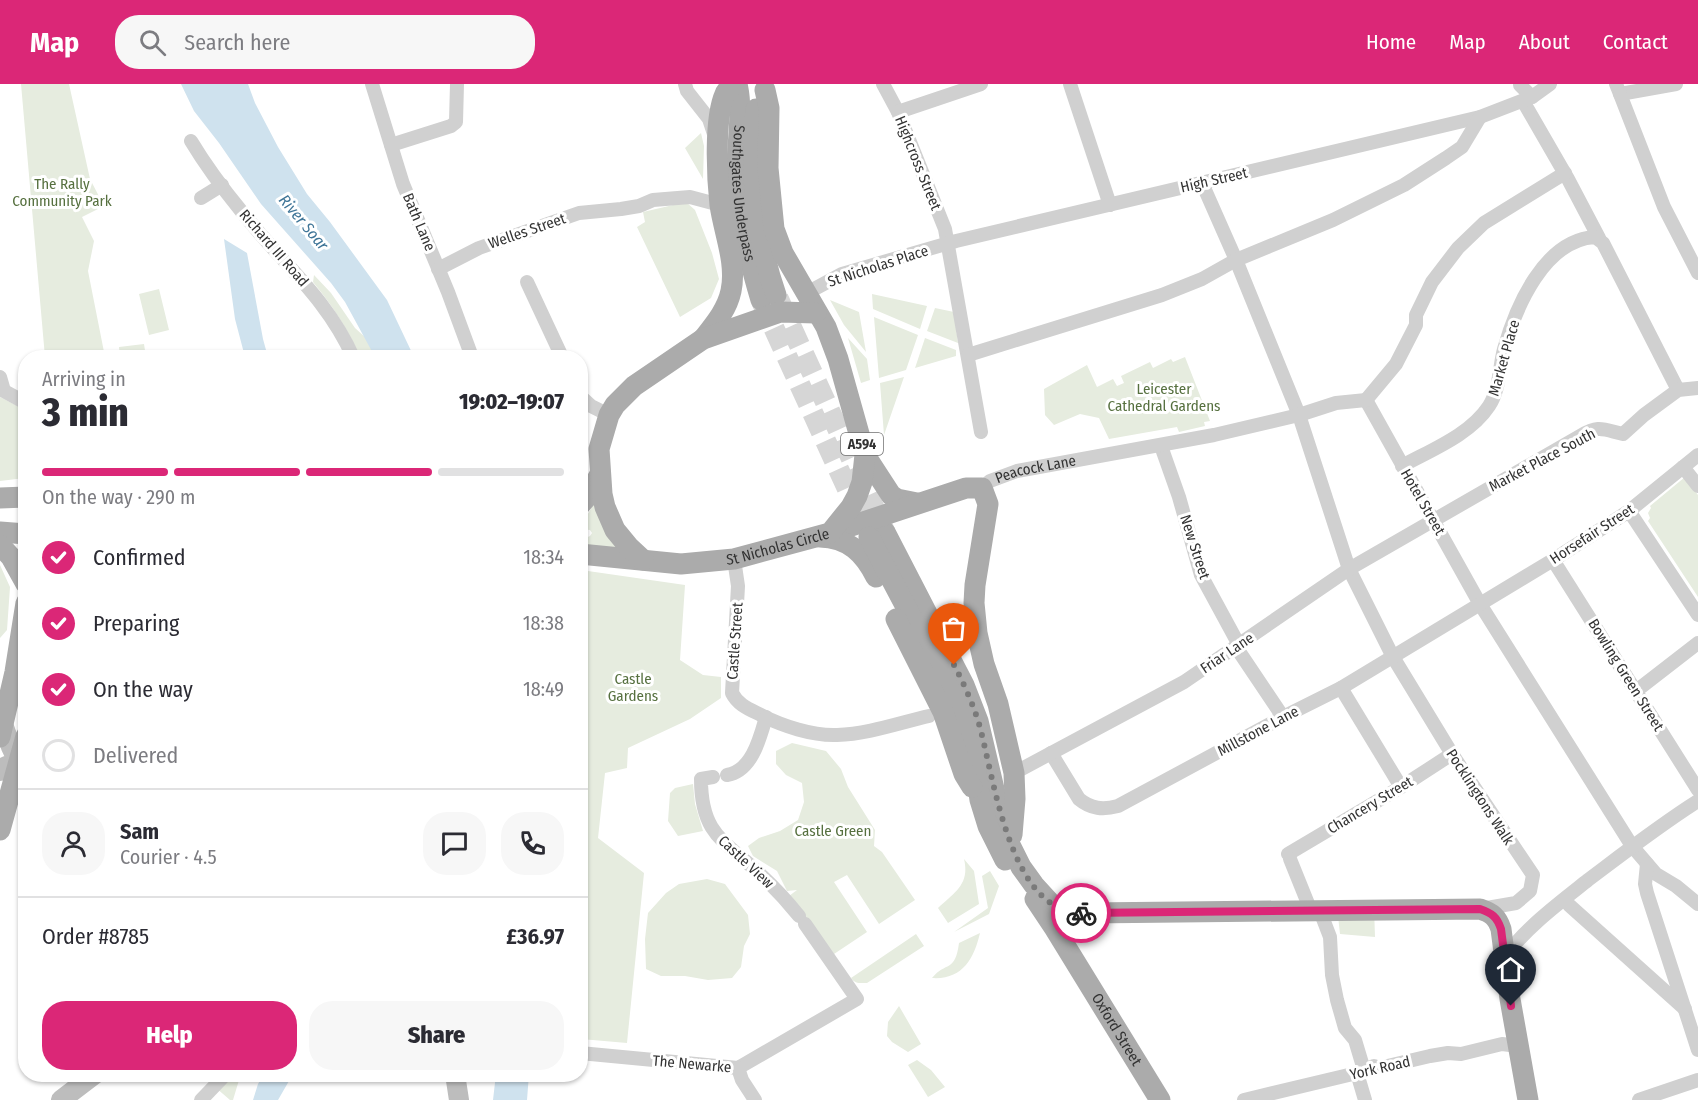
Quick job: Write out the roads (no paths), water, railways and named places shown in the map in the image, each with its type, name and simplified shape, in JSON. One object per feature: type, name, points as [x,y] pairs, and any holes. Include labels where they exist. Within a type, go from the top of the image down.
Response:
[{"type":"main road","points":[[703,339],[724,309],[731,292],[732,268],[720,205],[718,144],[720,117],[732,87]]},
{"type":"main road","name":"Southgates Underpass","points":[[732,87],[741,100],[737,149],[741,225],[772,302]]},
{"type":"main road","name":"Southgates Underpass","points":[[765,87],[756,106],[753,178],[760,241],[772,302]]},
{"type":"main road","name":"St Nicholas Circle","points":[[588,555],[681,564],[734,559],[824,535],[851,507],[857,496],[862,482],[864,455],[835,352],[826,327],[783,253],[774,229],[768,168],[769,108],[765,87]]},
{"type":"main road","points":[[643,560],[621,539],[605,507],[599,449],[609,415],[623,395],[634,386],[703,339],[772,302],[788,304],[806,294]]},
{"type":"main road","points":[[772,302],[816,313]]},
{"type":"main road","name":"A594","points":[[864,455],[891,495],[897,499],[917,503]]},
{"type":"main road","points":[[588,496],[600,474]]},
{"type":"main road","name":"Peacock Lane","points":[[824,535],[966,488],[982,488]]},
{"type":"main road","points":[[982,488],[988,504],[975,585],[977,633],[984,664],[998,704],[1014,773],[1016,800],[1011,845]]},
{"type":"main road","points":[[0,498],[18,497]]},
{"type":"main road","points":[[0,532],[18,533]]},
{"type":"main road","points":[[980,800],[974,750],[965,724],[877,534],[964,685],[978,721],[995,795],[1011,845],[1034,885],[1055,908],[1074,913],[1480,909],[1491,912],[1497,919],[1506,955],[1510,999],[1528,1100]]},
{"type":"main road","points":[[824,535],[849,544],[868,562],[943,712],[964,774],[980,800]]},
{"type":"main road","points":[[0,545],[18,570]]},
{"type":"main road","points":[[2,730],[18,653]]},
{"type":"main road","points":[[0,830],[18,781]]},
{"type":"main road","name":"Oxford Street","points":[[980,800],[998,848],[1044,912],[1160,1100]]},
{"type":"main road","name":"Oxford Street","points":[[1073,959],[1072,929],[1088,913]]},
{"type":"street","name":"Bath Lane","points":[[372,84],[403,184],[469,350]]},
{"type":"street","points":[[391,145],[451,126],[456,122],[458,84]]},
{"type":"street","points":[[685,84],[699,96],[709,100],[717,98],[732,87]]},
{"type":"street","points":[[685,84],[687,91],[709,119],[718,144]]},
{"type":"street","name":"Highcross Street","points":[[883,84],[898,112],[950,243]]},
{"type":"street","points":[[898,112],[981,84]]},
{"type":"street","points":[[1070,84],[1110,205]]},
{"type":"street","name":"High Street","points":[[950,243],[1480,117],[1527,99],[1550,84]]},
{"type":"street","points":[[1676,84],[1618,89],[1664,207],[1698,273]]},
{"type":"street","points":[[1520,85],[1678,390],[1698,388]]},
{"type":"street","points":[[968,355],[1162,295],[1202,279],[1236,260],[1360,210],[1404,185],[1462,147],[1480,117]]},
{"type":"street","name":"Richard III Road","points":[[191,141],[242,212],[323,304],[350,350]]},
{"type":"street","points":[[1365,400],[1396,364],[1407,344],[1416,325],[1416,315],[1428,280],[1484,223],[1568,179]]},
{"type":"street","name":"Pocklingtons Walk","points":[[1203,183],[1299,415],[1349,569],[1393,657],[1452,754],[1533,875],[1530,891],[1516,903],[1480,909]]},
{"type":"street","points":[[201,198],[222,185]]},
{"type":"street","name":"Welles Street","points":[[438,269],[479,248],[579,213],[639,206],[653,200],[690,197],[720,205]]},
{"type":"street","name":"Market Place","points":[[1402,466],[1464,431],[1488,408],[1495,396],[1504,349],[1516,315],[1537,274],[1544,265],[1564,250],[1586,238],[1599,238]]},
{"type":"street","name":"St Nicholas Place","points":[[806,294],[842,274],[950,243],[981,432]]},
{"type":"street","points":[[527,282],[559,350]]},
{"type":"street","points":[[0,377],[4,391],[18,399]]},
{"type":"street","name":"Market Place South","points":[[1433,520],[1593,429],[1599,428],[1623,434],[1678,390]]},
{"type":"street","name":"Hotel Street","points":[[1365,400],[1480,604],[1632,846],[1656,874],[1676,886],[1698,904]]},
{"type":"street","name":"Peacock Lane","points":[[982,488],[990,481],[1017,471],[1161,446],[1299,415],[1336,403],[1365,400]]},
{"type":"street","points":[[588,403],[609,415]]},
{"type":"street","name":"New Street","points":[[1161,446],[1179,497],[1201,575],[1238,646],[1283,717]]},
{"type":"street","name":"Horsefair Street","points":[[1480,604],[1629,511],[1698,454]]},
{"type":"street","points":[[1683,467],[1698,486]]},
{"type":"street","points":[[1629,511],[1698,615]]},
{"type":"street","name":"Friar Lane","points":[[1014,773],[1184,682],[1349,569],[1433,520]]},
{"type":"street","name":"Castle Street","points":[[734,559],[738,586],[732,693],[740,704],[766,717],[803,730],[835,735],[855,733],[929,716]]},
{"type":"street","name":"Bowling Green Street","points":[[1553,560],[1698,790]]},
{"type":"street","name":"Millstone Lane","points":[[1051,753],[1079,799],[1093,807],[1108,809],[1118,806],[1341,688],[1480,604]]},
{"type":"street","points":[[1636,691],[1698,643]]},
{"type":"street","points":[[1341,688],[1401,787]]},
{"type":"street","name":"Castle View","points":[[766,717],[757,748],[737,771],[701,779],[707,819],[725,846],[767,881],[802,920],[857,999]]},
{"type":"street","points":[[2,730],[18,757]]},
{"type":"street","name":"Chancery Street","points":[[1316,911],[1289,857],[1452,754]]},
{"type":"street","points":[[0,771],[6,766],[18,765]]},
{"type":"street","points":[[1506,955],[1518,940],[1564,900],[1632,846],[1698,801]]},
{"type":"street","points":[[1647,864],[1645,884],[1647,893],[1697,1047]]},
{"type":"street","points":[[1569,905],[1698,1020]]},
{"type":"street","points":[[1316,911],[1330,937],[1332,975],[1345,1028],[1355,1040],[1365,1069],[1365,1100]]},
{"type":"street","name":"The Newarke","points":[[588,1054],[738,1068],[857,999]]},
{"type":"street","name":"York Road","points":[[1244,1100],[1365,1069],[1448,1053],[1461,1054],[1502,1044],[1518,1046]]},
{"type":"street","points":[[738,1068],[742,1080],[755,1100]]},
{"type":"street","points":[[1639,1100],[1698,1080]]},
{"type":"street","points":[[61,1100],[85,1082]]},
{"type":"street","points":[[201,1100],[218,1082]]},
{"type":"street","points":[[456,1082],[459,1100]]},
{"type":"water","name":"River Soar","points":[[181,84],[248,84],[255,103],[278,147],[307,194],[387,300],[411,350],[371,350],[345,302],[331,283],[261,204],[194,111]]},
{"type":"water","points":[[224,239],[247,253],[266,350],[243,350],[235,319]]},
{"type":"water","points":[[259,1082],[288,1082],[278,1100],[253,1100]]},
{"type":"water","points":[[495,1082],[528,1082],[527,1100],[493,1100]]},
{"type":"tunnel","points":[[778,298],[885,532]]},
{"type":"tunnel","points":[[761,300],[859,514]]},
{"type":"park label","name":"The Rally Community Park","points":[[62,192]]},
{"type":"park label","name":"Leicester Cathedral Gardens","points":[[1164,398]]},
{"type":"park label","name":"Castle Gardens","points":[[633,688]]},
{"type":"park label","name":"Castle Green","points":[[833,831]]}]
